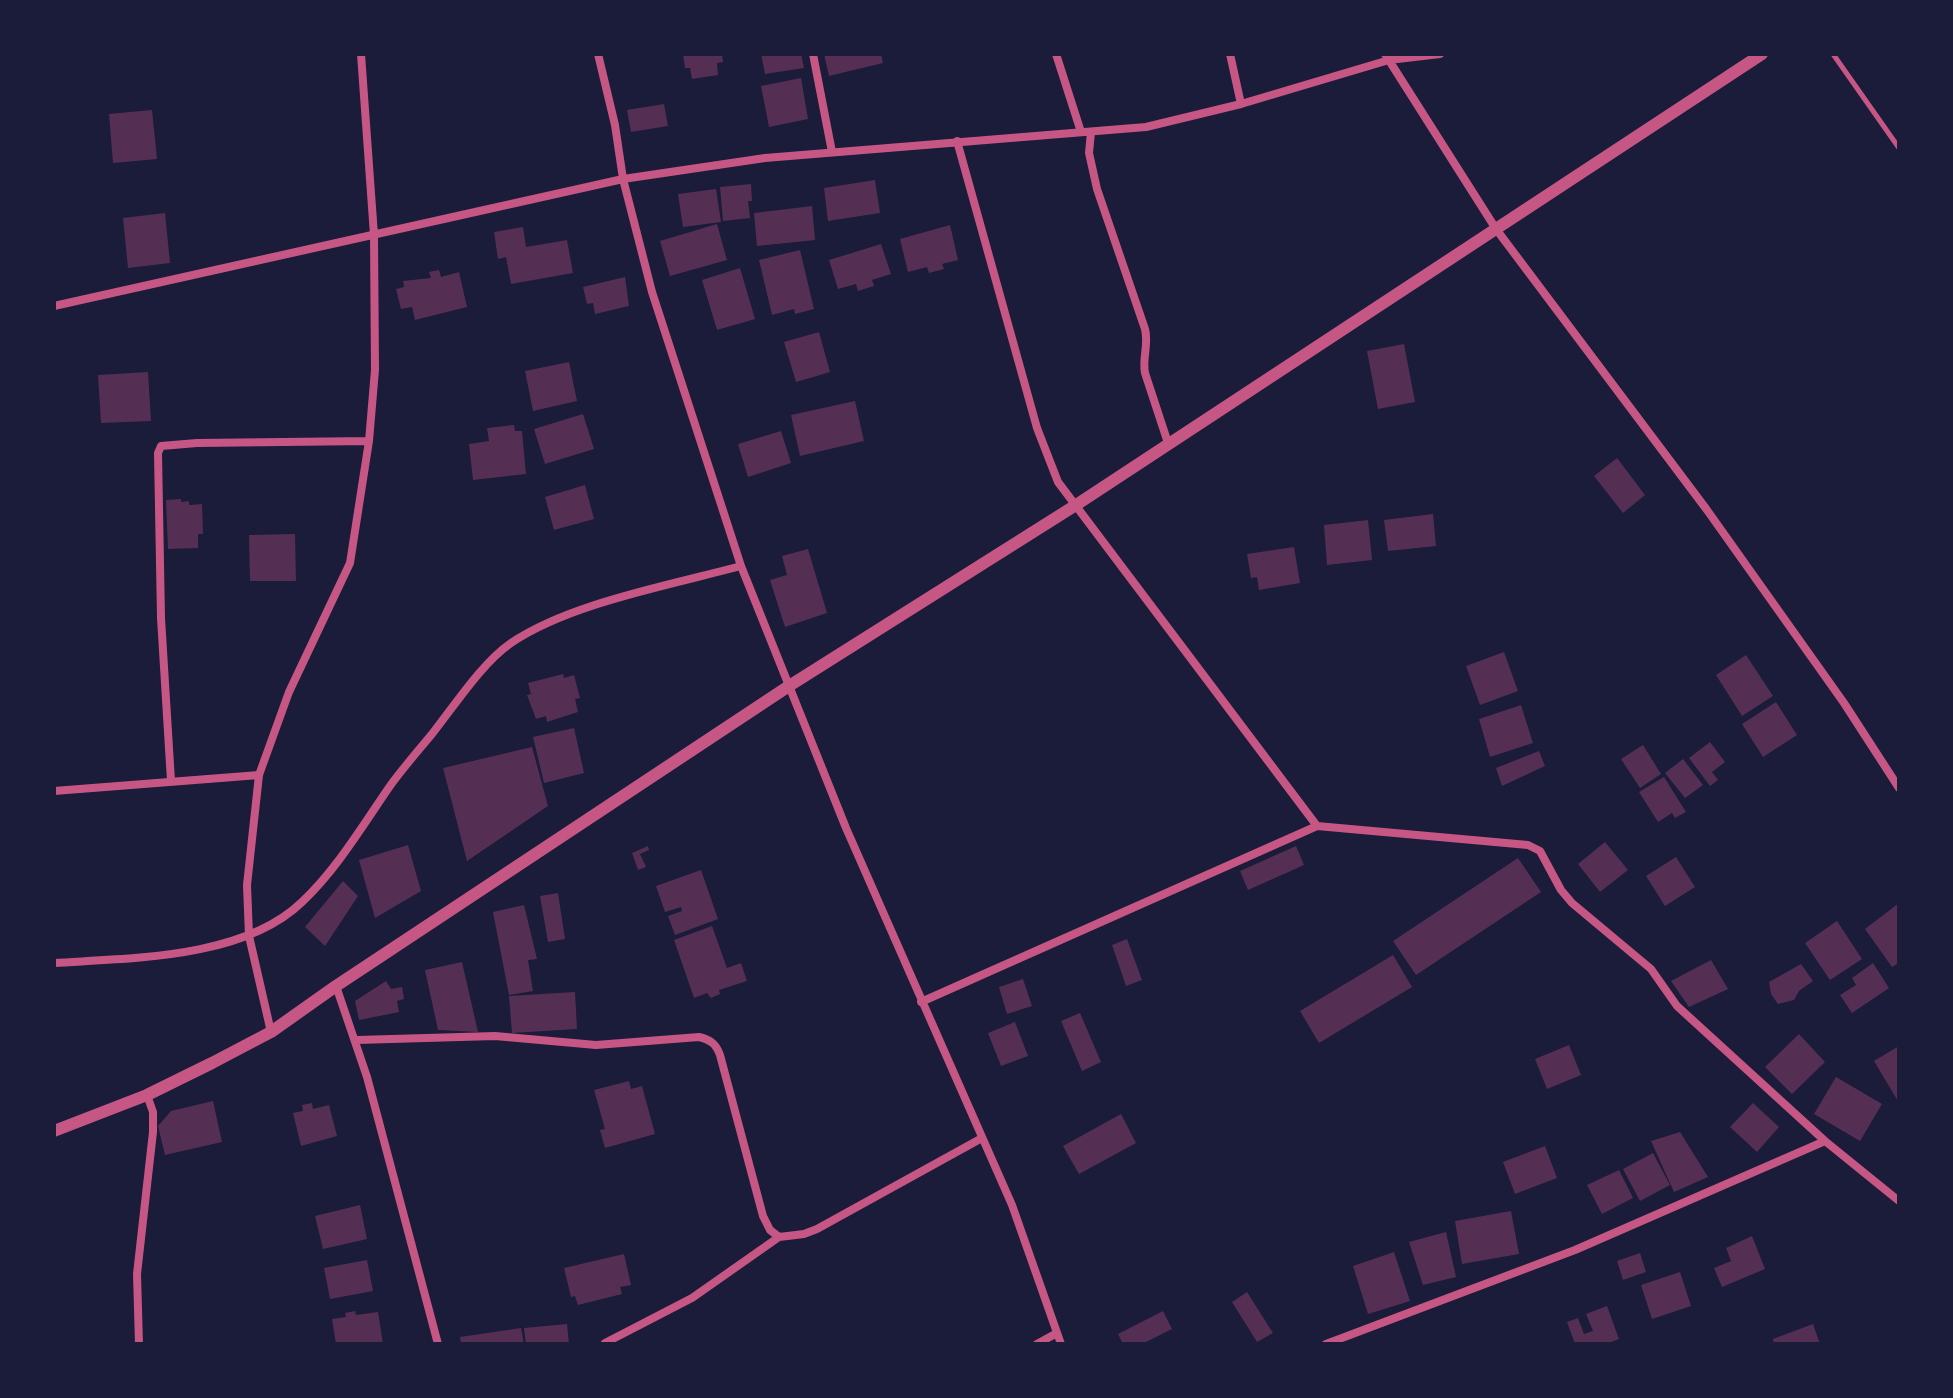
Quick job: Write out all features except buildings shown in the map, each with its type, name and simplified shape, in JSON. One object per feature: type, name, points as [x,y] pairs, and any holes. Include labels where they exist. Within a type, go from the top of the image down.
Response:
[{"type":"street","points":[[271,1032],[249,936],[247,885],[259,775],[289,692],[350,563],[369,441],[375,370],[374,235],[361,54]]},
{"type":"street","points":[[598,54],[615,125],[623,179],[652,292],[741,566],[921,1002],[1012,1205],[1061,1344]]},
{"type":"street","points":[[813,54],[832,152]]},
{"type":"street","points":[[1056,54],[1081,132]]},
{"type":"street","points":[[1230,54],[1241,104]]},
{"type":"street","points":[[54,306],[623,179],[765,158],[1146,127],[1241,104],[1387,57],[1440,54]]},
{"type":"street","points":[[54,1131],[147,1095],[271,1032],[789,686],[1076,505],[1762,54]]},
{"type":"street","points":[[1387,57],[1496,229],[1707,510],[1844,703],[1899,788]]},
{"type":"street","points":[[1091,132],[1089,153],[1097,189],[1145,329],[1148,349],[1143,365],[1168,443]]},
{"type":"street","points":[[957,141],[1039,436],[1058,482],[1317,826]]},
{"type":"street","points":[[171,781],[161,618],[158,453],[161,446],[185,443],[369,441]]},
{"type":"street","points":[[54,963],[199,951],[249,936],[267,927],[301,904],[336,864],[394,782],[489,661],[510,643],[539,626],[588,608],[741,566]]},
{"type":"street","points":[[54,791],[259,775]]},
{"type":"street","points":[[921,1002],[1317,826],[1528,845],[1540,851],[1561,890],[1572,903],[1651,969],[1677,1006],[1825,1141],[1899,1201]]},
{"type":"street","points":[[336,986],[357,1040],[438,1344]]},
{"type":"street","points":[[357,1040],[495,1036],[596,1045],[699,1037],[708,1039],[716,1045],[720,1055],[763,1216],[770,1230],[779,1237]]},
{"type":"street","points":[[139,1344],[137,1274],[153,1132],[153,1112],[147,1095]]},
{"type":"street","points":[[605,1343],[692,1298],[779,1237],[817,1229],[982,1138]]},
{"type":"street","points":[[1326,1344],[1575,1250],[1825,1141]]},
{"type":"street","points":[[1037,1344],[1057,1333]]},
{"type":"lane","points":[[1833,54],[1899,148]]}]
